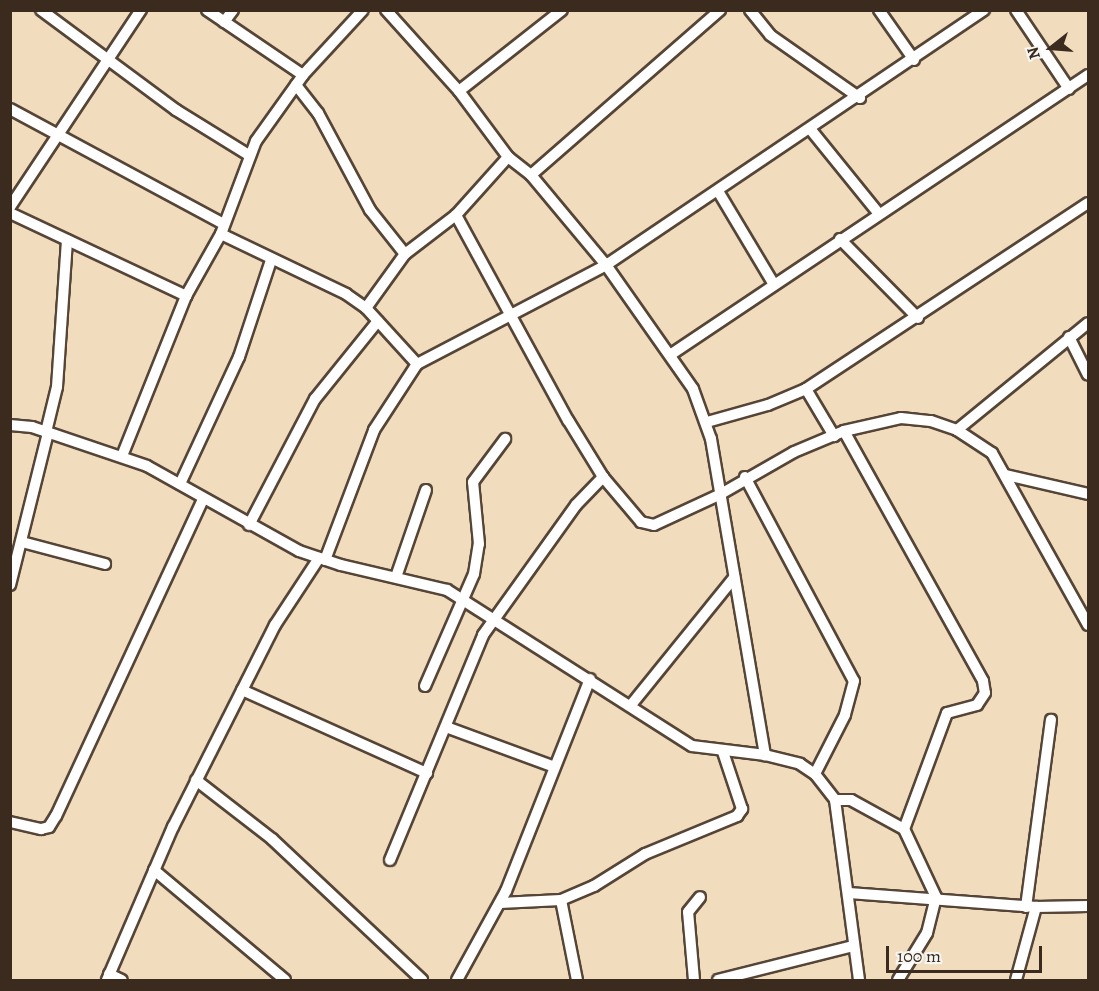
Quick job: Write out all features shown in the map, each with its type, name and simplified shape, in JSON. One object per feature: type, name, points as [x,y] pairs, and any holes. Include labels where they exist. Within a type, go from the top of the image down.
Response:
[{"type":"street","points":[[41,10],[105,61],[249,155]]},
{"type":"street","points":[[141,10],[105,61],[11,214],[186,296]]},
{"type":"street","points":[[207,10],[303,75]]},
{"type":"street","points":[[224,22],[233,10]]},
{"type":"street","points":[[122,456],[186,296],[222,229],[249,155],[266,125],[303,75],[363,10]]},
{"type":"street","points":[[386,10],[459,91],[508,157],[531,175],[606,265],[670,355],[707,422],[765,754]]},
{"type":"street","points":[[459,91],[562,10]]},
{"type":"street","points":[[531,175],[720,10]]},
{"type":"street","points":[[750,10],[770,35],[860,98]]},
{"type":"street","points":[[879,10],[914,60]]},
{"type":"street","points":[[122,981],[108,977],[196,780],[275,625],[322,559],[374,430],[417,364],[606,265],[860,98],[984,10]]},
{"type":"street","points":[[1016,10],[1069,89]]},
{"type":"street","points":[[670,355],[773,283],[1088,78]]},
{"type":"street","points":[[296,85],[318,113],[370,210],[405,254]]},
{"type":"street","points":[[10,109],[222,229],[272,260],[319,280],[366,308],[417,364]]},
{"type":"street","points":[[811,130],[879,214]]},
{"type":"street","points":[[366,308],[405,254],[456,215],[508,157]]},
{"type":"street","points":[[718,192],[773,283]]},
{"type":"street","points":[[707,422],[768,405],[806,389],[918,318],[1089,203]]},
{"type":"street","points":[[456,215],[603,477],[648,525],[718,495],[745,477],[839,433],[901,418],[957,429],[992,453],[1089,625]]},
{"type":"street","points":[[840,239],[918,318]]},
{"type":"street","points":[[10,585],[57,387],[67,240]]},
{"type":"street","points":[[180,484],[239,357],[272,260]]},
{"type":"street","points":[[249,525],[315,399],[378,321]]},
{"type":"street","points":[[957,429],[1089,323]]},
{"type":"street","points":[[1069,337],[1089,375]]},
{"type":"street","points":[[806,389],[839,433],[982,681],[985,693],[977,705],[947,713],[904,829]]},
{"type":"street","points":[[10,425],[47,432],[122,456],[180,484],[249,525],[322,559],[432,585],[463,599],[631,705],[676,738],[723,752],[765,754],[800,764],[816,774],[836,801],[859,981]]},
{"type":"street","points":[[425,686],[463,599],[477,560],[473,482],[505,439]]},
{"type":"street","points":[[1006,476],[1089,494]]},
{"type":"street","points":[[390,860],[483,636],[576,505],[603,477]]},
{"type":"street","points":[[745,477],[854,681],[846,715],[816,774]]},
{"type":"street","points":[[396,577],[426,490]]},
{"type":"street","points":[[10,822],[41,830],[49,827],[56,816],[203,499]]},
{"type":"street","points":[[22,542],[105,564]]},
{"type":"street","points":[[631,705],[734,578]]},
{"type":"street","points":[[457,981],[501,903],[552,766],[590,679]]},
{"type":"street","points":[[242,690],[427,773]]},
{"type":"street","points":[[1016,981],[1031,907],[1051,720]]},
{"type":"street","points":[[446,727],[552,766]]},
{"type":"street","points":[[501,903],[561,900],[594,886],[645,854],[742,813],[723,752]]},
{"type":"street","points":[[196,780],[272,839],[422,981]]},
{"type":"street","points":[[836,801],[851,800],[904,829],[936,897],[927,933],[898,981]]},
{"type":"street","points":[[154,870],[285,981]]},
{"type":"street","points":[[849,893],[936,897],[1031,907],[1089,906]]},
{"type":"street","points":[[694,981],[687,926],[693,902],[700,897]]},
{"type":"street","points":[[561,900],[576,981]]},
{"type":"street","points":[[718,981],[853,946]]}]
